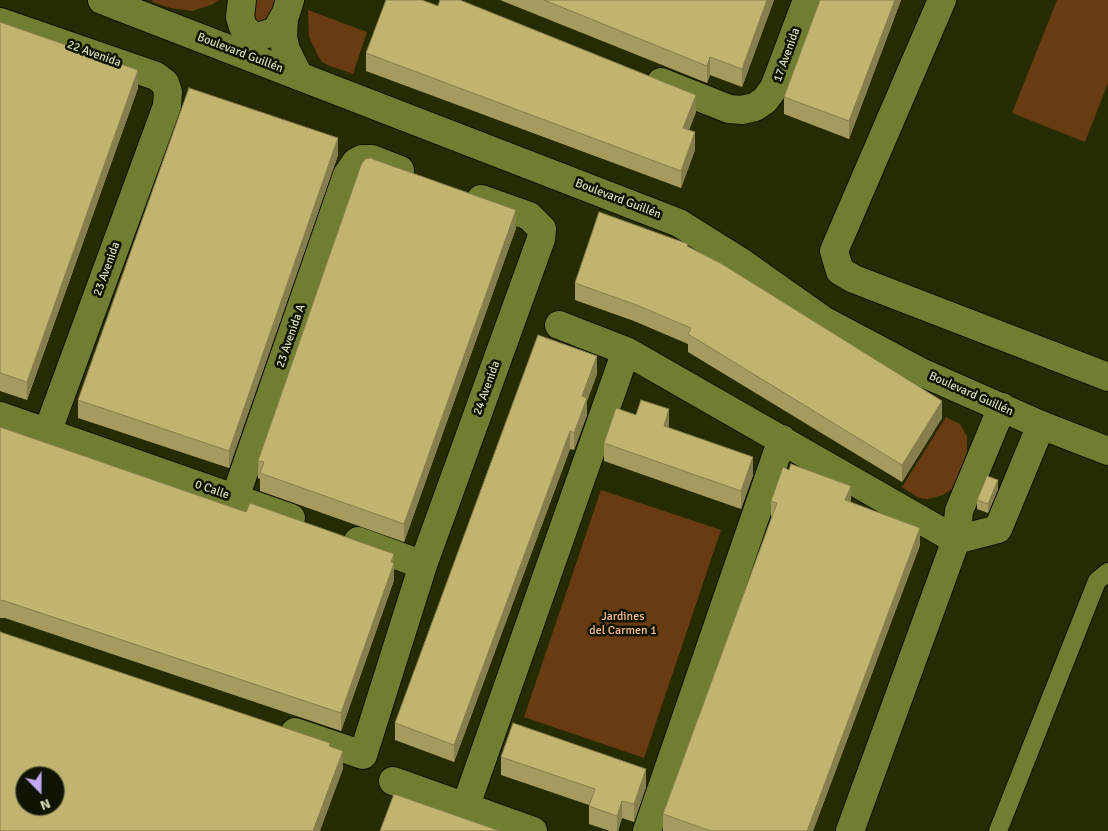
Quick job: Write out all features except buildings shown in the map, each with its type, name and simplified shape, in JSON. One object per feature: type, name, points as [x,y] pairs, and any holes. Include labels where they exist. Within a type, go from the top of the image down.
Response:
[{"type":"street","name":"Boulevard Guillén","points":[[102,0],[679,223],[738,260],[822,320],[924,373],[1042,425],[1108,451]]},
{"type":"street","name":"17 Avenida","points":[[639,73],[729,109],[742,110],[755,107],[765,100],[774,88],[807,0]]},
{"type":"street","points":[[942,0],[834,251],[840,271],[854,279],[1108,377]]},
{"type":"street","points":[[200,37],[211,36],[226,30],[242,1]]},
{"type":"street","points":[[242,1],[241,22],[247,32],[254,36],[272,34],[287,6]]},
{"type":"street","points":[[287,6],[283,38],[286,50],[299,76]]},
{"type":"street","name":"22 Avenida","points":[[0,22],[156,76],[165,83],[168,92],[167,106]]},
{"type":"street","name":"23 Avenida","points":[[47,433],[167,106]]},
{"type":"street","name":"23 Avenida A","points":[[235,498],[347,175],[356,162],[372,159],[427,179]]},
{"type":"street","name":"24 Avenida","points":[[270,724],[363,755],[423,565],[537,248],[542,229],[529,216],[455,190]]},
{"type":"street","points":[[559,325],[626,352],[782,439],[956,540],[998,529],[1042,425]]},
{"type":"street","points":[[465,808],[626,352]]},
{"type":"street","points":[[850,831],[956,540],[960,511],[1002,408]]},
{"type":"street","name":"0 Calle","points":[[0,416],[310,524]]},
{"type":"street","points":[[647,831],[782,439]]},
{"type":"street","points":[[339,535],[423,565]]},
{"type":"street","points":[[394,781],[465,808],[534,831]]},
{"type":"lane","points":[[998,831],[1097,581],[1108,572]]},
{"type":"green space","points":[[153,0],[219,0],[211,5],[192,11],[171,8],[152,2]]},
{"type":"green space","points":[[245,0],[283,0],[258,31]]},
{"type":"green space","points":[[1057,0],[1108,0],[1108,83],[1085,142],[1012,113]]},
{"type":"green space","points":[[308,10],[367,32],[353,74],[322,62],[309,36]]},
{"type":"green space","points":[[946,417],[960,424],[967,436],[967,454],[963,467],[952,489],[943,495],[928,499],[919,498],[902,487]]},
{"type":"green space","name":"Jardines del Carmen 1","points":[[601,490],[721,530],[644,758],[524,717]]}]
